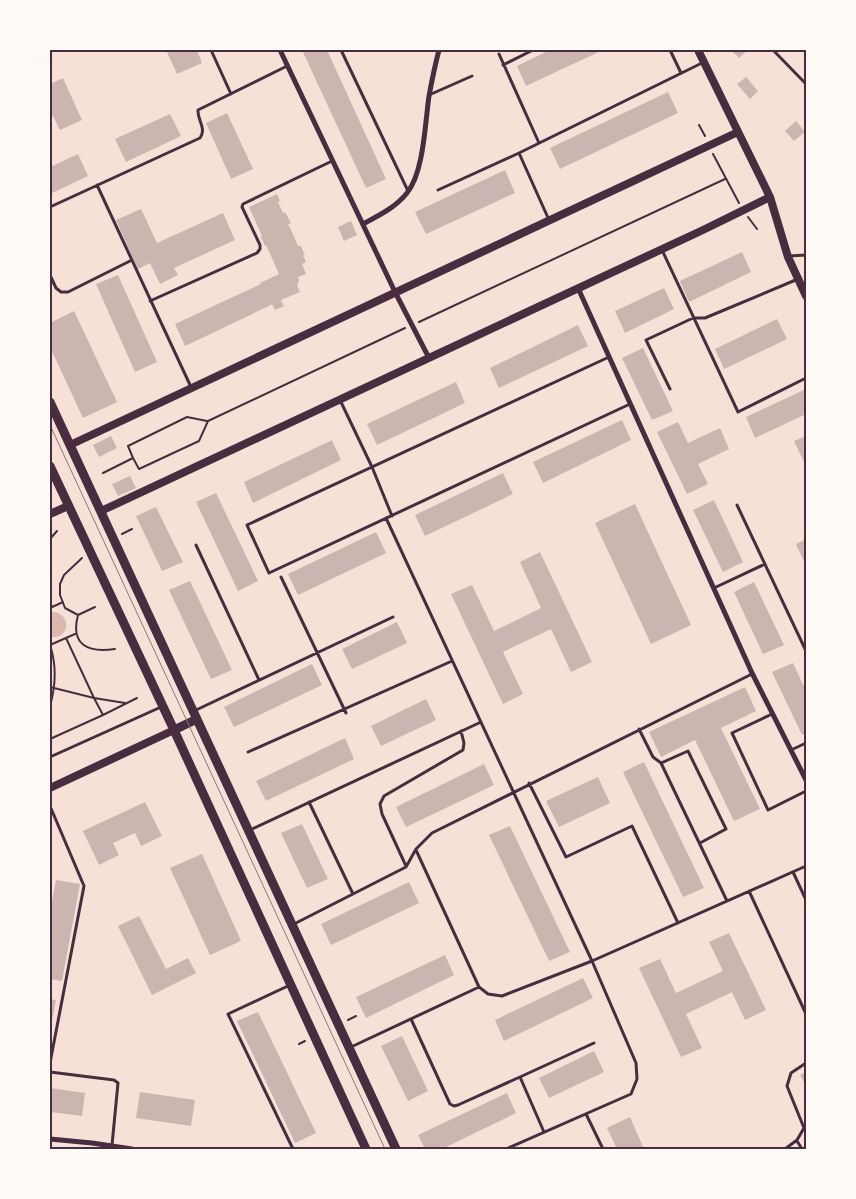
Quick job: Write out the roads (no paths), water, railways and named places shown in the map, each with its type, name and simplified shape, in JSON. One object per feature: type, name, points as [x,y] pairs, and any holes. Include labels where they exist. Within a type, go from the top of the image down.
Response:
[{"type":"main road","points":[[50,402],[396,1149]]},
{"type":"main road","points":[[50,467],[163,706],[366,1149]]},
{"type":"main road","points":[[174,730],[195,715]]},
{"type":"street","points":[[280,50],[428,358]]},
{"type":"street","points":[[363,224],[387,211],[408,192],[420,158],[429,95],[439,50]]},
{"type":"street","points":[[698,50],[770,197],[788,256],[806,296]]},
{"type":"street","points":[[70,445],[738,132]]},
{"type":"street","points":[[100,511],[770,197]]},
{"type":"street","points":[[578,288],[752,673],[806,780]]},
{"type":"street","points":[[50,514],[68,506]]},
{"type":"street","points":[[50,788],[174,730]]},
{"type":"street","points":[[50,1139],[92,1146],[132,1149]]},
{"type":"lane","points":[[211,50],[231,94]]},
{"type":"lane","points":[[341,50],[408,192]]},
{"type":"lane","points":[[503,64],[533,50]]},
{"type":"lane","points":[[670,50],[681,73]]},
{"type":"lane","points":[[773,50],[806,84]]},
{"type":"lane","points":[[499,54],[539,143]]},
{"type":"lane","points":[[438,190],[519,153],[704,62]]},
{"type":"lane","points":[[50,207],[200,138],[203,134],[203,128],[197,113],[198,110],[288,66]]},
{"type":"lane","points":[[429,95],[472,76]]},
{"type":"lane","points":[[519,153],[549,220]]},
{"type":"lane","points":[[150,301],[257,253],[260,245],[242,207],[243,204],[333,160]]},
{"type":"lane","points":[[97,185],[191,388]]},
{"type":"lane","points":[[662,249],[738,412],[806,378]]},
{"type":"lane","points":[[788,256],[806,255]]},
{"type":"lane","points":[[50,275],[56,288],[61,292],[68,292],[132,260]]},
{"type":"lane","points":[[670,389],[646,340],[693,318],[705,318],[798,279]]},
{"type":"lane","points":[[609,357],[247,525],[269,573],[631,404]]},
{"type":"lane","points":[[340,399],[372,467],[392,516]]},
{"type":"lane","points":[[737,505],[806,651]]},
{"type":"lane","points":[[386,518],[592,961],[636,1064],[637,1079],[631,1094],[506,1149]]},
{"type":"lane","points":[[196,545],[258,680]]},
{"type":"lane","points":[[714,588],[765,564]]},
{"type":"lane","points":[[281,577],[346,713]]},
{"type":"lane","points":[[195,715],[258,680],[392,617]]},
{"type":"lane","points":[[248,752],[452,661]]},
{"type":"lane","points":[[291,925],[406,867],[416,849],[432,833],[752,673]]},
{"type":"lane","points":[[50,757],[163,706]]},
{"type":"lane","points":[[772,713],[732,733],[768,810],[806,791]]},
{"type":"lane","points":[[248,831],[481,722]]},
{"type":"lane","points":[[639,730],[653,756],[661,763],[727,901]]},
{"type":"lane","points":[[406,867],[382,814],[380,804],[384,796],[463,750],[464,743],[461,732]]},
{"type":"lane","points":[[791,750],[806,742]]},
{"type":"lane","points":[[661,763],[688,751],[726,829],[700,843]]},
{"type":"lane","points":[[530,784],[566,857],[632,826],[678,923]]},
{"type":"lane","points":[[309,802],[353,894]]},
{"type":"lane","points":[[50,806],[84,886],[50,1063]]},
{"type":"lane","points":[[416,849],[479,987],[488,994],[502,996],[592,961],[806,866]]},
{"type":"lane","points":[[793,872],[806,900]]},
{"type":"lane","points":[[749,891],[806,1014]]},
{"type":"lane","points":[[291,984],[228,1014],[293,1149]]},
{"type":"lane","points":[[350,1048],[479,987]]},
{"type":"lane","points":[[411,1019],[450,1104],[454,1106],[594,1043]]},
{"type":"lane","points":[[785,1149],[797,1140],[804,1128],[786,1086],[791,1073],[806,1063]]},
{"type":"lane","points":[[50,1072],[114,1080],[118,1083],[112,1146]]},
{"type":"lane","points":[[520,1077],[544,1132]]},
{"type":"lane","points":[[586,1114],[603,1149]]},
{"type":"lane","points":[[797,1140],[802,1149]]},
{"type":"tram line","points":[[50,425],[385,1149]]}]
